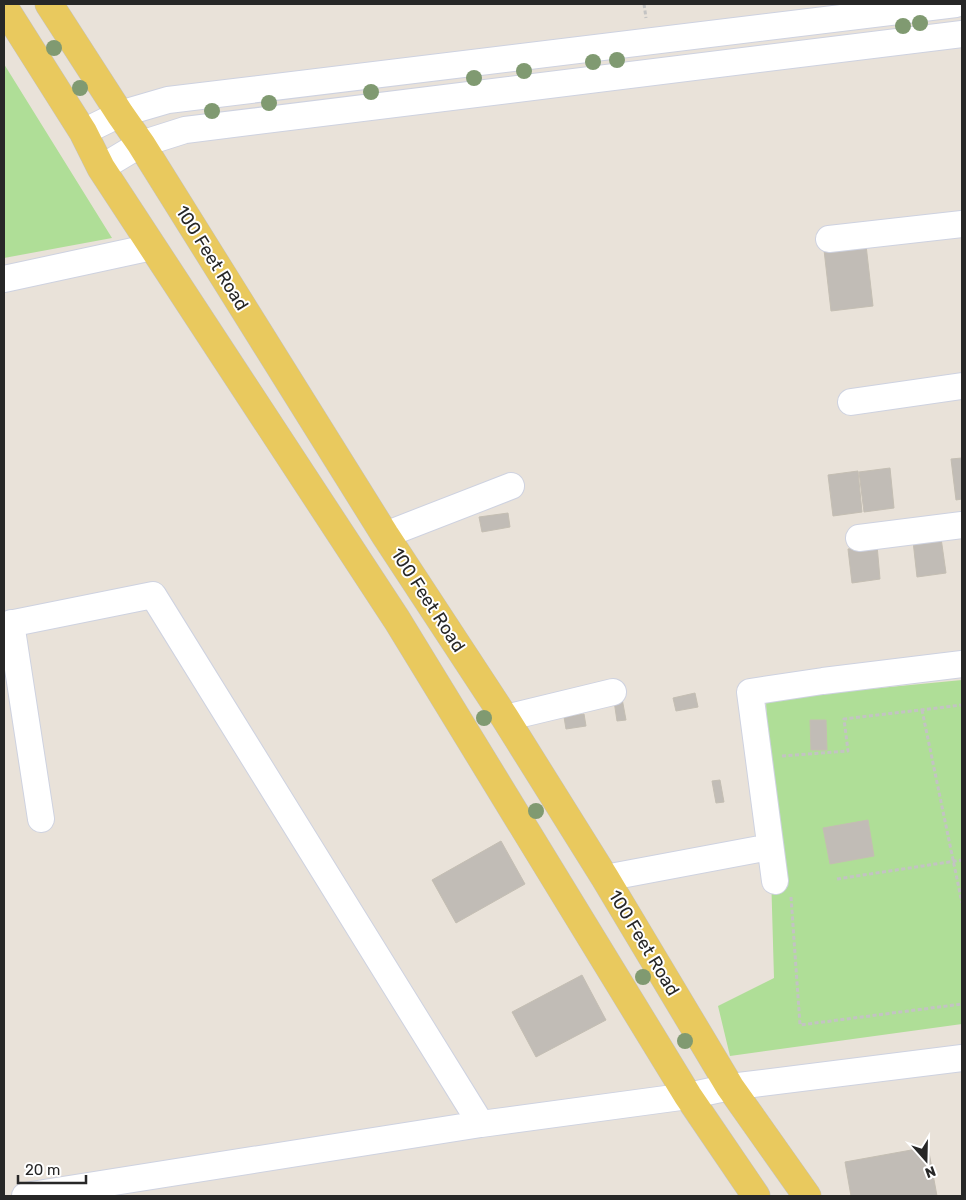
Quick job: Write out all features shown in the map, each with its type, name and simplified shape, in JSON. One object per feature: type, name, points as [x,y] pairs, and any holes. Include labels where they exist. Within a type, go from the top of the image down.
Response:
[{"type":"main road","name":"100 Feet Road","points":[[49,4],[141,144],[385,535],[505,718],[605,878],[730,1087],[808,1196]]},
{"type":"main road","name":"100 Feet Road","points":[[4,7],[82,132],[101,168],[397,620],[688,1096],[756,1196]]},
{"type":"street","points":[[82,132],[120,114],[168,100],[956,4]]},
{"type":"street","points":[[101,168],[141,144],[185,130],[962,34]]},
{"type":"street","points":[[829,239],[962,224]]},
{"type":"street","points":[[4,279],[152,247]]},
{"type":"street","points":[[851,402],[962,386]]},
{"type":"street","points":[[385,535],[511,486]]},
{"type":"street","points":[[859,538],[962,525]]},
{"type":"street","points":[[40,820],[7,624],[153,595],[481,1124]]},
{"type":"street","points":[[783,888],[770,848],[750,692],[962,664]]},
{"type":"street","points":[[505,718],[613,692]]},
{"type":"street","points":[[605,878],[770,848]]},
{"type":"street","points":[[25,1196],[481,1124],[688,1096],[730,1087],[962,1058]]},
{"type":"path","points":[[782,756],[848,751],[844,720],[962,705]]},
{"type":"path","points":[[922,710],[962,903]]},
{"type":"path","points":[[837,879],[962,860]]},
{"type":"path","points":[[783,888],[800,1025],[962,1004]]},
{"type":"green space","points":[[4,64],[112,238],[4,258]]},
{"type":"green space","points":[[962,680],[962,1024],[730,1056],[718,1006],[774,978],[766,699]]},
{"type":"building","points":[[866,245],[873,306],[831,311],[824,250]]},
{"type":"building","points":[[962,458],[962,499],[956,500],[951,459]]},
{"type":"building","points":[[890,468],[894,508],[864,512],[859,472]]},
{"type":"building","points":[[858,471],[862,512],[833,516],[828,475]]},
{"type":"building","points":[[508,513],[510,527],[482,532],[479,517]]},
{"type":"building","points":[[941,538],[946,573],[917,577],[913,541]]},
{"type":"building","points":[[877,545],[880,579],[852,583],[848,549]]},
{"type":"building","points":[[621,693],[626,720],[617,721],[613,694]]},
{"type":"building","points":[[695,693],[698,707],[676,711],[673,698]]},
{"type":"building","points":[[584,714],[586,726],[566,729],[564,717]]},
{"type":"building","points":[[810,720],[826,720],[827,750],[811,750]]},
{"type":"building","points":[[720,780],[724,802],[716,803],[712,781]]},
{"type":"building","points":[[868,820],[874,856],[830,864],[823,828]]},
{"type":"building","points":[[501,841],[525,884],[456,923],[432,880]]},
{"type":"building","points":[[582,975],[606,1020],[536,1057],[512,1012]]},
{"type":"building","points":[[928,1147],[937,1196],[851,1196],[845,1162]]}]
